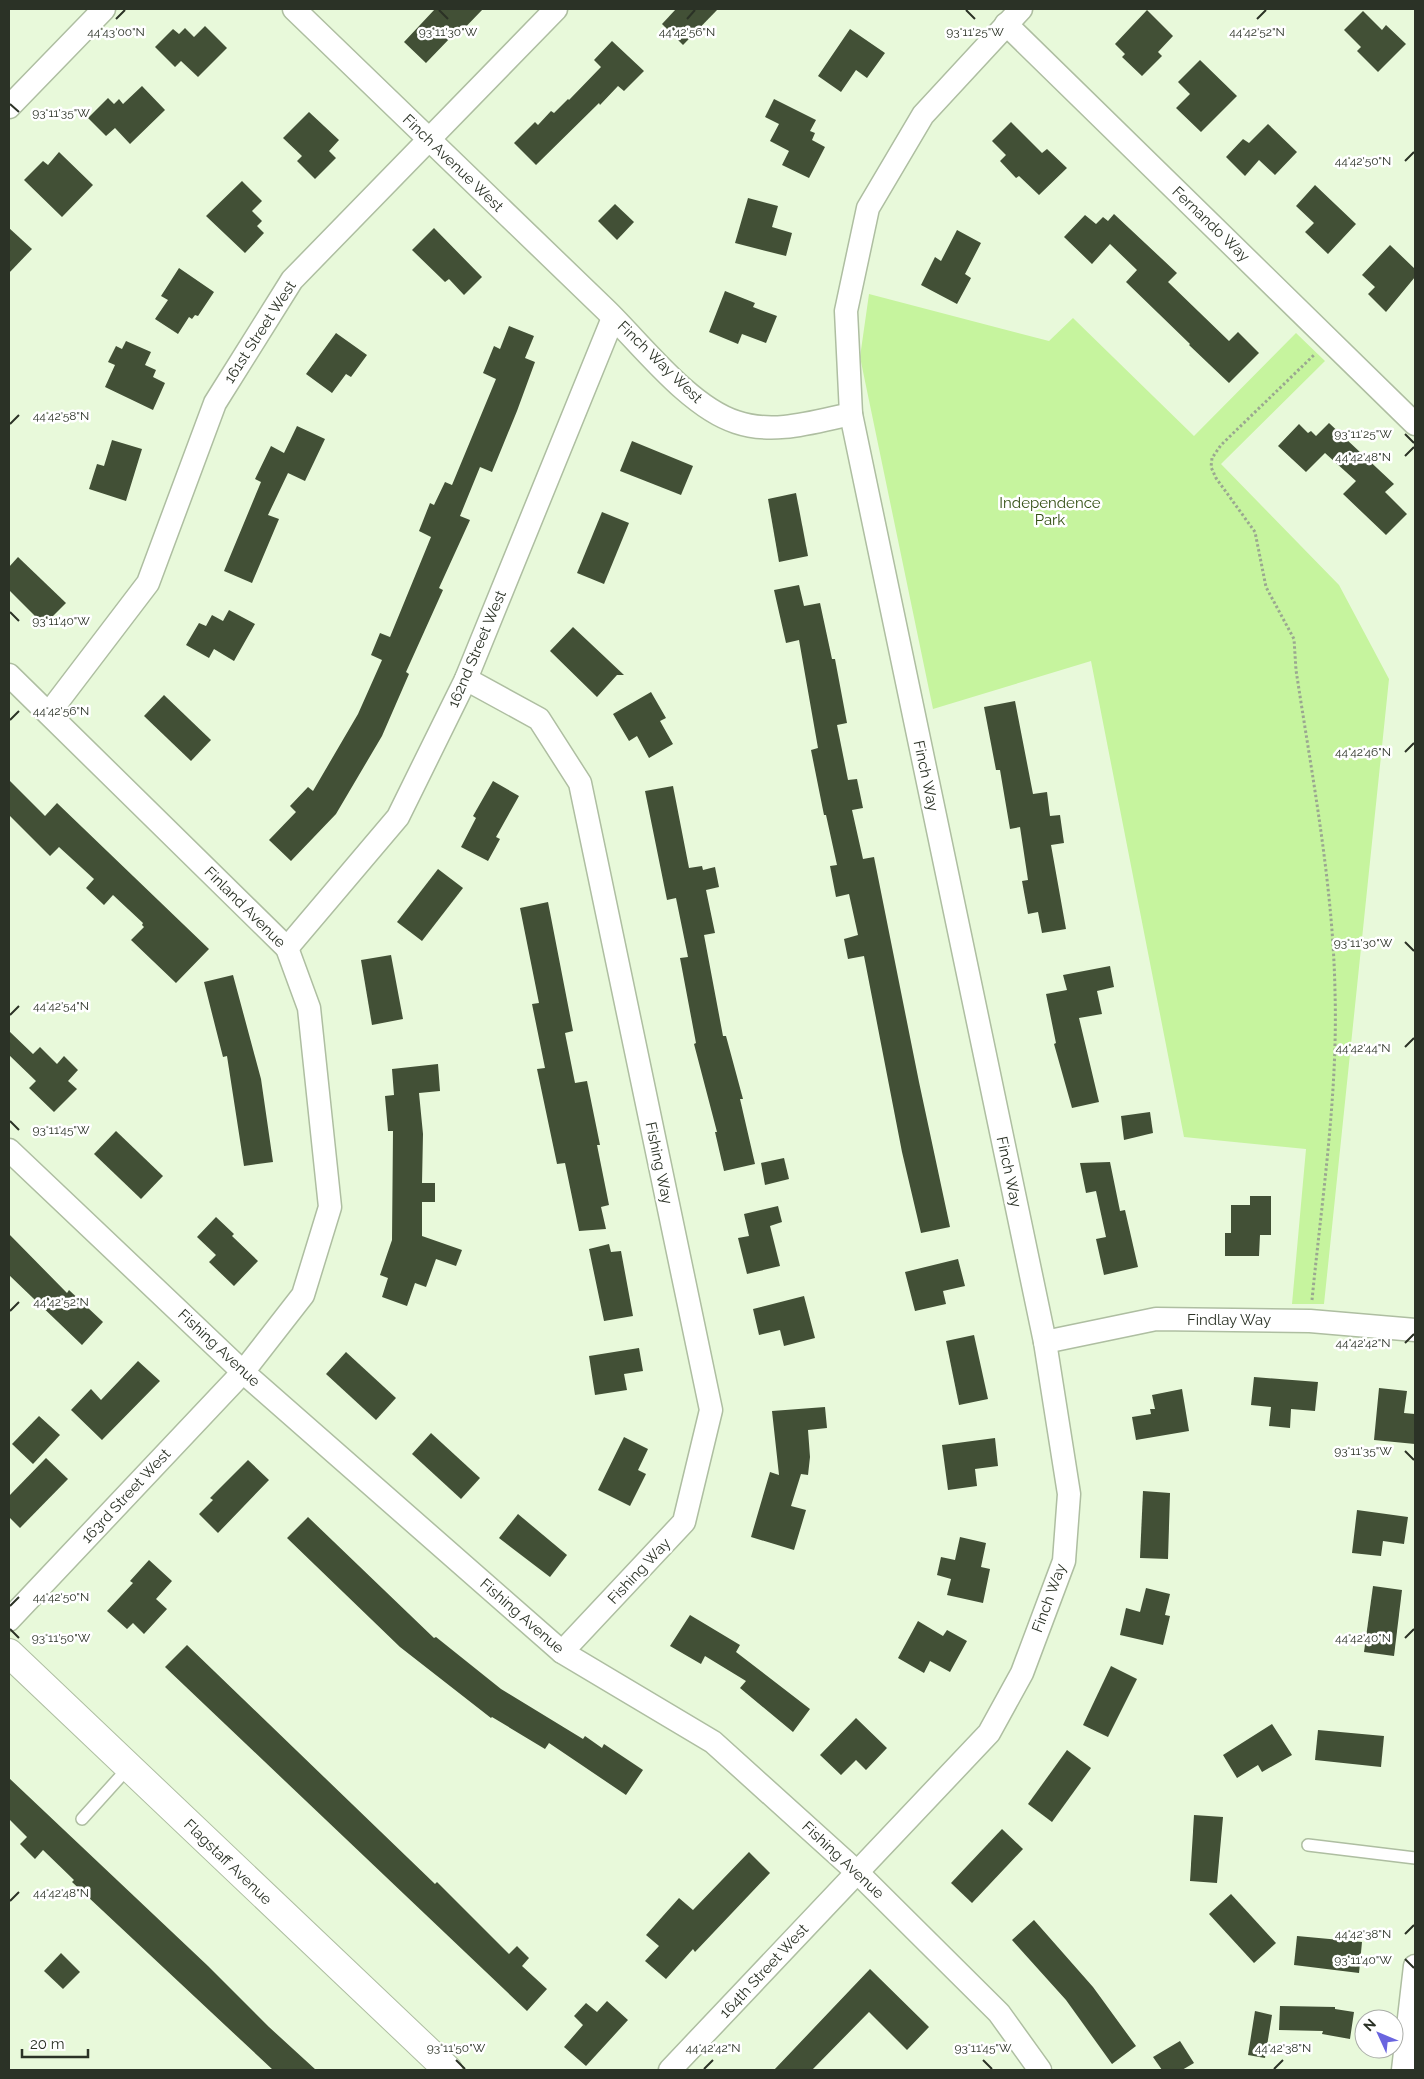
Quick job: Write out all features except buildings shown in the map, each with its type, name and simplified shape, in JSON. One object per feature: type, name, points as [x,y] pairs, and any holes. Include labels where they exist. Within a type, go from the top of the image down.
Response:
[{"type":"street","points":[[9,107],[104,9]]},
{"type":"street","name":"Finch Avenue West","points":[[294,9],[613,318]]},
{"type":"street","name":"161st Street West","points":[[49,713],[148,583],[215,403],[292,280],[556,9]]},
{"type":"street","points":[[851,414],[846,311],[868,208],[923,115],[1013,16]]},
{"type":"street","name":"Fernando Way","points":[[1013,16],[1329,340],[1415,424]]},
{"type":"street","name":"Finch Way West","points":[[613,318],[688,394],[711,411],[736,422],[760,427],[790,426],[851,414]]},
{"type":"street","name":"162nd Street West","points":[[287,948],[398,817],[466,679],[613,318]]},
{"type":"street","name":"Finch Way","points":[[851,414],[1044,1342],[1069,1494],[1064,1561],[1022,1673],[990,1733],[858,1872]]},
{"type":"street","name":"Finland Avenue","points":[[9,675],[287,948],[309,1008],[330,1207],[303,1295],[243,1372]]},
{"type":"street","name":"Fishing Way","points":[[466,679],[539,718],[580,783],[711,1410],[684,1522],[562,1652]]},
{"type":"street","name":"Fishing Avenue","points":[[9,1150],[243,1372],[562,1652],[713,1742],[858,1872],[999,2013],[1040,2070]]},
{"type":"street","name":"Findlay Way","points":[[1044,1342],[1156,1319],[1310,1320],[1415,1330]]},
{"type":"street","name":"163rd Street West","points":[[9,1620],[243,1372]]},
{"type":"street","name":"Flagstaff Avenue","points":[[9,1653],[448,2070]]},
{"type":"street","name":"164th Street West","points":[[670,2070],[858,1872]]},
{"type":"street","points":[[1403,2070],[1415,1966]]},
{"type":"lane","points":[[82,1819],[129,1768]]},
{"type":"lane","points":[[1308,1845],[1415,1858]]},
{"type":"path","points":[[1310,1320],[1334,1066],[1335,992],[1332,924],[1296,670],[1294,639],[1266,587],[1255,532],[1216,478],[1211,466],[1212,458],[1222,445],[1329,340]]},
{"type":"green space","name":"Independence Park","points":[[869,294],[1049,341],[1073,318],[1194,436],[1296,333],[1325,361],[1221,464],[1339,585],[1389,679],[1324,1304],[1292,1304],[1306,1149],[1184,1137],[1091,661],[933,709],[860,357]]}]
